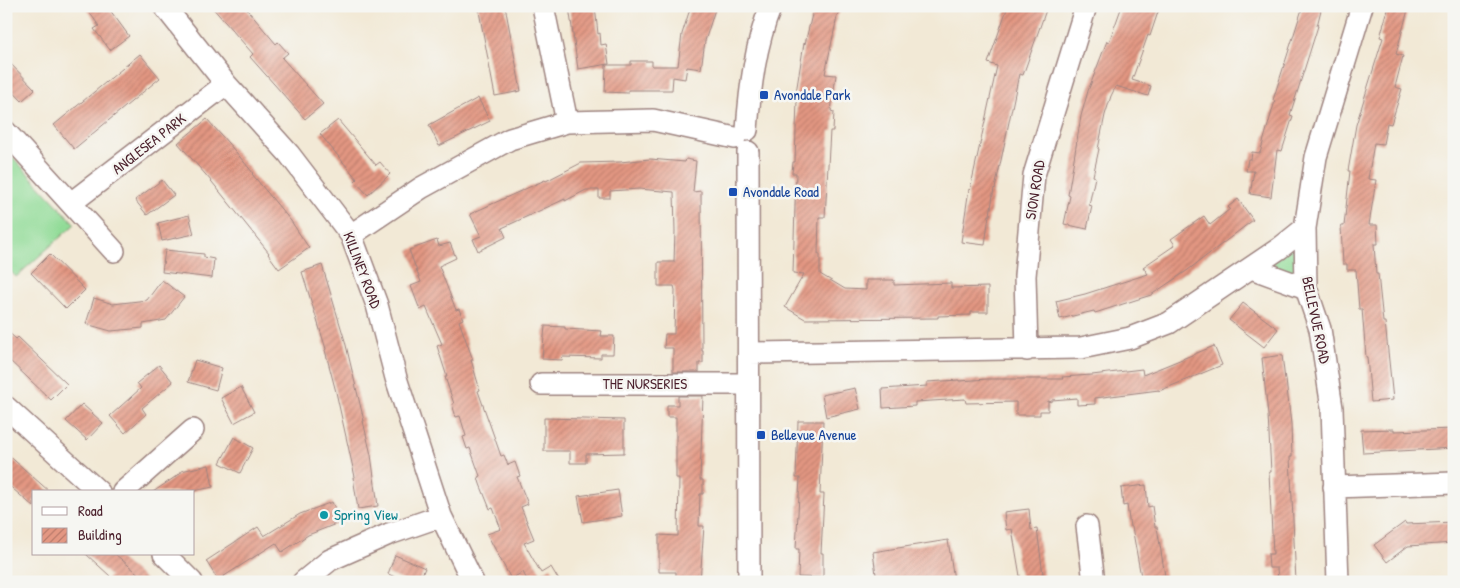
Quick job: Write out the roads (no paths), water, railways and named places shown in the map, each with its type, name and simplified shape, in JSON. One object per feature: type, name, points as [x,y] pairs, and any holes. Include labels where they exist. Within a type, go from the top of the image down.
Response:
[{"type":"street","name":"KILLINEY ROAD","points":[[164,6],[226,84],[289,154],[351,234],[377,305],[396,378],[441,516],[473,582]]},
{"type":"street","points":[[543,6],[567,122]]},
{"type":"street","points":[[749,582],[749,353],[743,137],[755,66],[766,17],[771,6]]},
{"type":"street","name":"SION ROAD","points":[[1026,350],[1025,276],[1034,175],[1086,6]]},
{"type":"street","name":"BELLEVUE ROAD","points":[[1338,582],[1330,398],[1320,330],[1306,288],[1305,228],[1316,157],[1362,6]]},
{"type":"street","name":"ANGLESEA PARK","points":[[72,203],[226,84]]},
{"type":"street","points":[[351,234],[421,188],[510,139],[567,122],[653,120],[743,137]]},
{"type":"street","points":[[6,132],[114,251]]},
{"type":"street","points":[[749,353],[1081,348],[1130,338],[1169,323],[1280,248],[1305,228]]},
{"type":"street","points":[[1251,268],[1306,288]]},
{"type":"street","name":"THE NURSERIES","points":[[541,384],[748,384]]},
{"type":"street","points":[[6,407],[97,490]]},
{"type":"street","points":[[125,490],[193,430]]},
{"type":"street","points":[[1334,487],[1454,483]]},
{"type":"street","points":[[303,582],[330,560],[389,534],[441,516]]},
{"type":"street","points":[[1087,526],[1094,582]]},
{"type":"street","points":[[166,556],[192,582]]},
{"type":"place","name":"Avondale Park","points":[[764,95]]},
{"type":"place","name":"Avondale Road","points":[[733,192]]},
{"type":"place","name":"Bellevue Avenue","points":[[761,435]]},
{"type":"place","name":"Spring View","points":[[324,515]]}]
